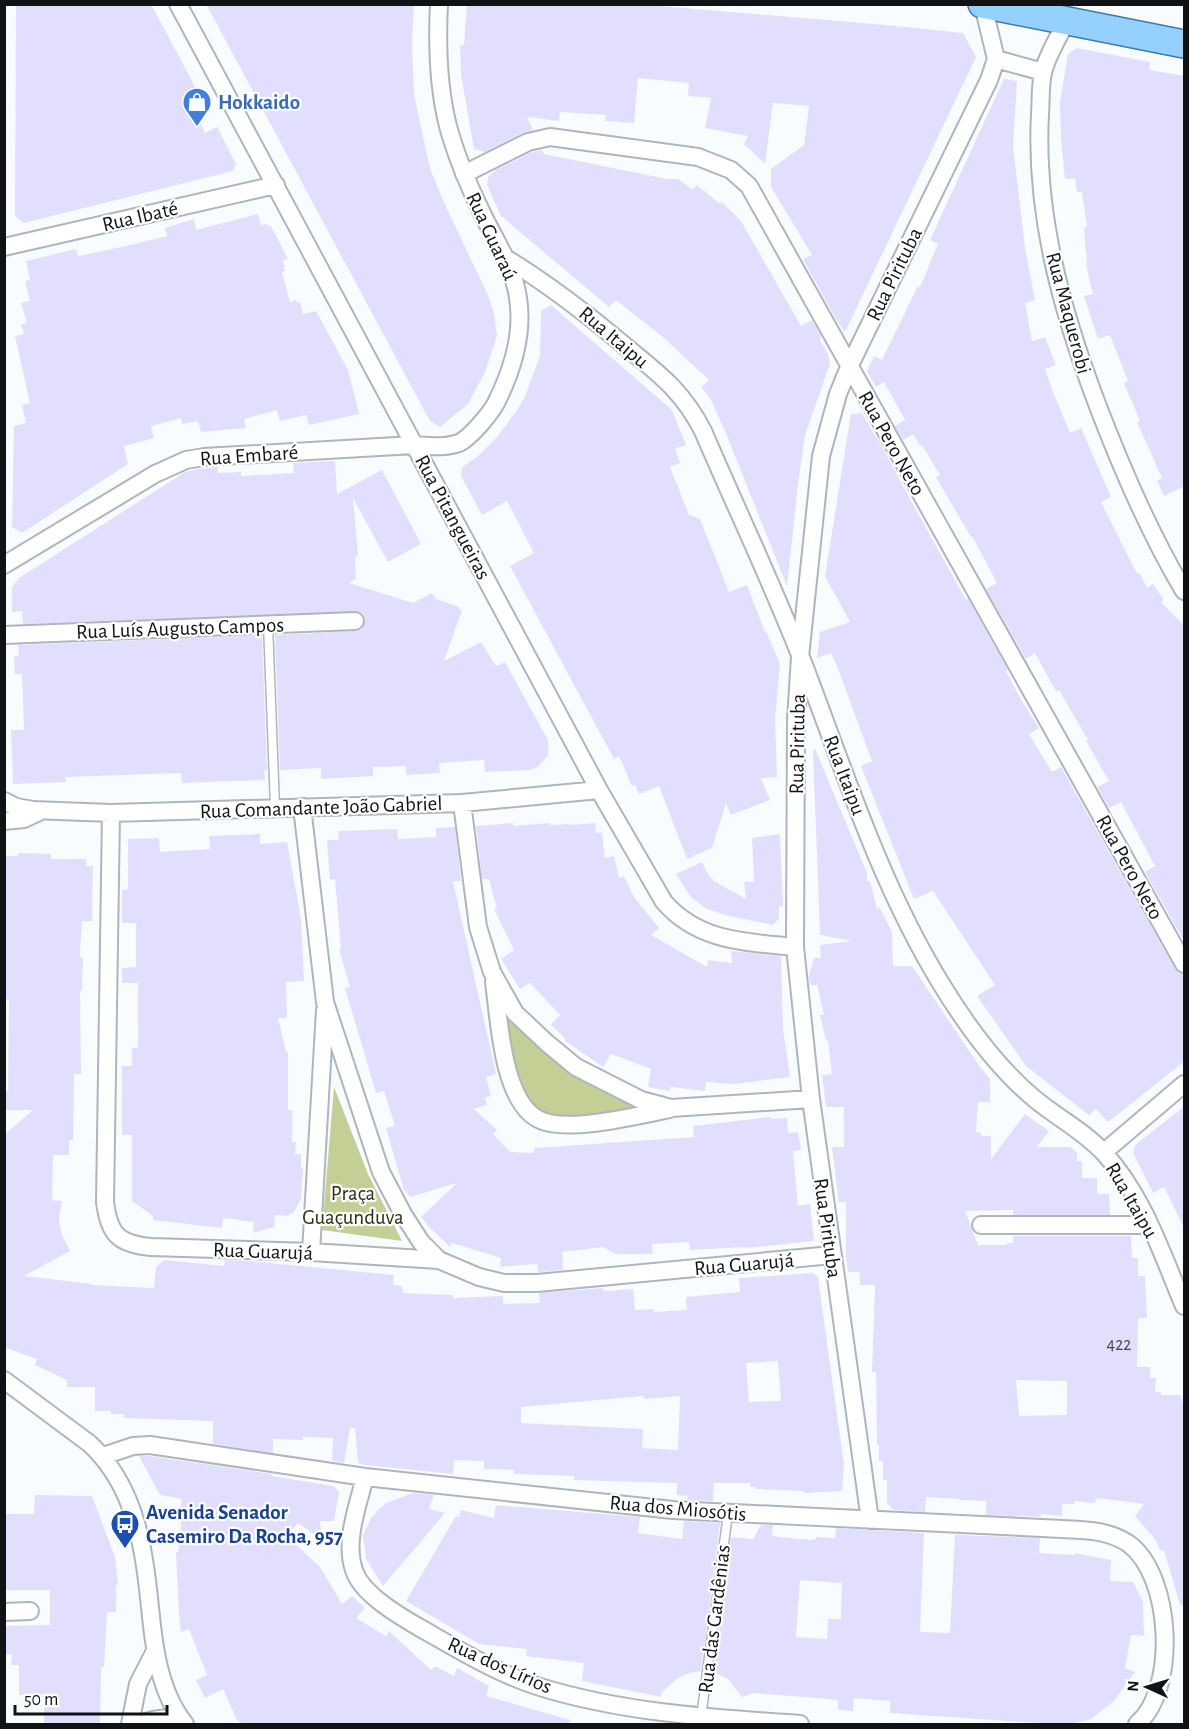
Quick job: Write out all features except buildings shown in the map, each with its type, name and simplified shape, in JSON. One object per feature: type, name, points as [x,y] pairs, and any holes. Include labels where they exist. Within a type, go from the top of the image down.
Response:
[{"type":"main road","points":[[982,4],[1185,44]]},
{"type":"street","name":"Rua Pitangueiras","points":[[178,4],[599,790],[654,887],[675,915],[694,928],[739,941],[795,947]]},
{"type":"street","name":"Rua Guaraú","points":[[414,445],[437,446],[460,442],[491,411],[506,384],[513,364],[519,330],[519,299],[513,277],[464,174],[448,125],[440,76],[439,4]]},
{"type":"street","points":[[982,4],[996,59],[1043,72]]},
{"type":"street","name":"Rua Maquerobi","points":[[1067,20],[1043,72],[1039,131],[1040,168],[1050,241],[1068,323],[1092,391],[1124,473],[1160,550],[1185,591]]},
{"type":"street","name":"Rua Pirituba","points":[[870,1520],[811,1099],[795,947],[796,720],[800,657],[821,456],[828,424],[849,367],[989,80],[996,59]]},
{"type":"street","name":"Rua Pero Neto","points":[[464,174],[528,142],[550,137],[698,157],[730,170],[749,186],[1185,964]]},
{"type":"street","name":"Rua Ibaté","points":[[4,247],[276,185]]},
{"type":"street","name":"Rua Itaipu","points":[[504,257],[569,300],[671,384],[683,398],[703,432],[800,657],[874,852],[904,916],[969,1027],[1018,1085],[1104,1152],[1133,1194],[1150,1225],[1185,1306]]},
{"type":"street","name":"Rua Embaré","points":[[4,566],[155,474],[186,460],[204,457],[414,445]]},
{"type":"street","name":"Rua Luís Augusto Campos","points":[[4,635],[355,621]]},
{"type":"street","name":"Rua Comandante João Gabriel","points":[[4,801],[16,807],[42,811],[111,813],[462,803],[599,790]]},
{"type":"street","points":[[462,803],[478,927],[492,972],[503,1047],[512,1082],[522,1106],[538,1119],[551,1123],[568,1124],[616,1120],[671,1108],[811,1099]]},
{"type":"street","points":[[302,807],[326,1002],[311,1252]]},
{"type":"street","name":"Rua Comandante João Gabriel","points":[[4,821],[24,819],[42,811]]},
{"type":"street","name":"Rua Guarujá","points":[[111,813],[105,1202],[111,1226],[119,1238],[136,1246],[311,1252],[439,1260],[479,1277],[504,1282],[537,1283],[832,1256]]},
{"type":"street","points":[[492,972],[515,1013],[576,1067],[641,1100],[671,1108]]},
{"type":"street","points":[[326,1002],[381,1172],[421,1242],[439,1260]]},
{"type":"street","points":[[1104,1152],[1185,1084]]},
{"type":"street","points":[[981,1225],[1150,1225]]},
{"type":"street","points":[[4,1380],[11,1390],[75,1433],[103,1456],[133,1508],[145,1563],[155,1651],[167,1694],[184,1723]]},
{"type":"street","name":"Rua dos Miosótis","points":[[103,1456],[132,1446],[150,1445],[365,1477],[673,1510],[1105,1533],[1130,1545],[1142,1557],[1151,1573],[1165,1632],[1165,1661],[1161,1682],[1152,1706],[1137,1725]]},
{"type":"street","name":"Rua dos Lírios","points":[[365,1477],[353,1522],[351,1553],[354,1571],[363,1586],[406,1620],[479,1660],[538,1687],[601,1703],[701,1721],[800,1725]]},
{"type":"street","points":[[4,1612],[30,1611]]},
{"type":"street","points":[[130,1725],[138,1684],[155,1651]]},
{"type":"street","points":[[142,1725],[151,1720],[160,1719],[184,1723]]},
{"type":"lane","points":[[268,624],[275,807]]},
{"type":"lane","name":"Rua das Gardênias","points":[[701,1721],[728,1513]]},
{"type":"green space","points":[[507,1019],[515,1021],[562,1064],[598,1089],[634,1106],[631,1114],[552,1118],[538,1112],[525,1100],[503,1026]]},
{"type":"green space","name":"Praça Guaçunduva","points":[[334,1087],[368,1174],[402,1241],[322,1230]]},
{"type":"place","name":"Hokkaido","points":[[197,128]]},
{"type":"place","name":"Avenida Senador Casemiro Da Rocha, 957","points":[[125,1550]]}]
